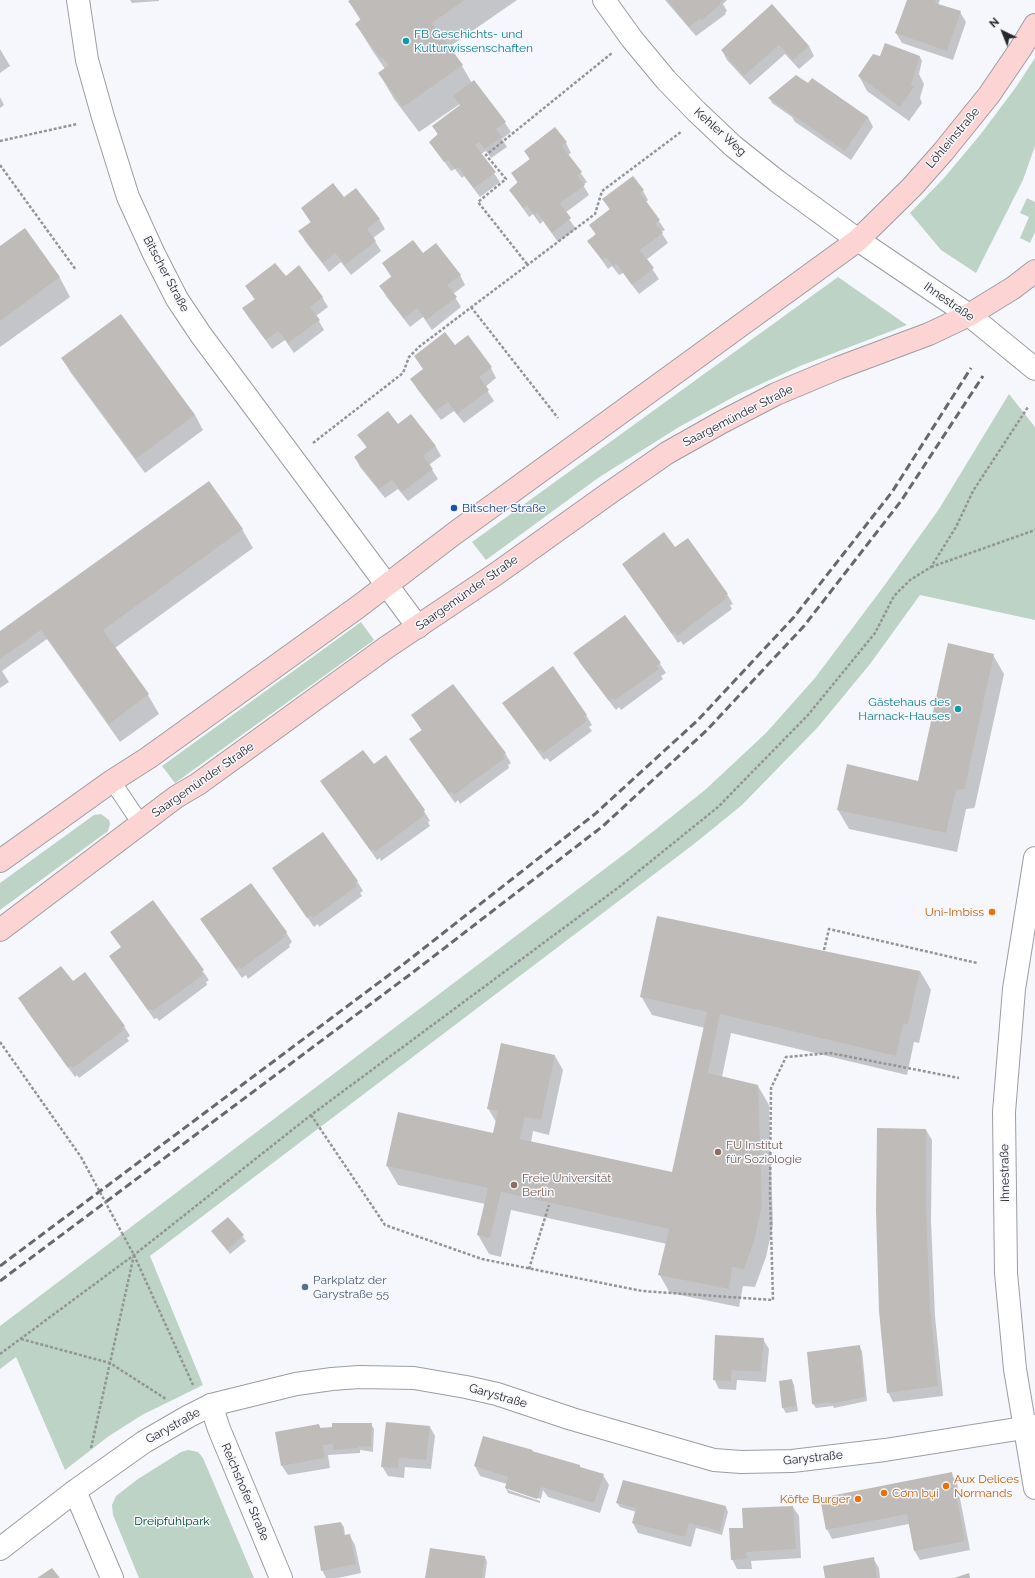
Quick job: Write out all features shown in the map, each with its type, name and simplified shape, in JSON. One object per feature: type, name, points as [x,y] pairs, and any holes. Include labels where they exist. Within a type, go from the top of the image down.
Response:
[{"type":"main road","name":"Löhleinstraße","points":[[858,240],[912,186],[943,152],[988,95],[1035,25]]},
{"type":"main road","points":[[0,861],[112,781],[148,758],[858,240]]},
{"type":"main road","name":"Saargemünder Straße","points":[[0,930],[141,824],[387,647],[496,574],[667,453],[776,394],[838,368],[929,334],[969,315],[1013,288],[1035,271]]},
{"type":"street","name":"Bitscher Straße","points":[[78,0],[87,60],[128,197],[176,299],[205,341],[418,627]]},
{"type":"street","name":"Kehler Weg","points":[[604,0],[632,39],[666,80],[733,146],[777,181],[858,240]]},
{"type":"street","name":"Ihnestraße","points":[[858,240],[969,315],[1035,369]]},
{"type":"street","name":"Ihnestraße","points":[[1035,858],[1014,989],[1004,1112],[1006,1273],[1015,1368],[1030,1427],[1035,1488]]},
{"type":"street","name":"Garystraße","points":[[0,1549],[75,1491],[144,1442],[211,1405],[296,1384],[332,1379],[359,1377],[414,1378],[466,1387],[497,1394],[572,1419],[714,1460],[741,1462],[792,1461],[885,1450],[1030,1427]]},
{"type":"street","name":"Reichshofer Straße","points":[[211,1405],[219,1429],[281,1578]]},
{"type":"street","points":[[75,1491],[112,1578]]},
{"type":"lane","points":[[112,781],[141,824]]},
{"type":"path","points":[[527,264],[478,202],[506,179],[486,155],[616,49]]},
{"type":"path","points":[[0,141],[82,122]]},
{"type":"path","points":[[308,447],[403,373],[409,357],[420,346],[595,214],[602,191],[684,130]]},
{"type":"path","points":[[0,165],[76,270]]},
{"type":"path","points":[[471,307],[558,418]]},
{"type":"path","points":[[931,567],[956,527],[973,491],[1028,407]]},
{"type":"path","points":[[0,1354],[134,1255],[311,1115],[619,887],[718,807],[808,715],[876,633],[894,596],[910,580],[931,567],[938,566],[1035,530]]},
{"type":"path","points":[[824,950],[829,929],[977,963]]},
{"type":"path","points":[[0,1042],[81,1157],[134,1255],[194,1386]]},
{"type":"path","points":[[311,1115],[385,1225],[482,1259],[642,1291],[773,1300],[770,1194],[771,1088],[786,1057],[830,1053],[959,1078]]},
{"type":"path","points":[[529,1269],[549,1205]]},
{"type":"path","points":[[91,1449],[134,1255]]},
{"type":"path","points":[[21,1339],[110,1363],[167,1399]]},
{"type":"green space","points":[[1035,58],[1035,146],[1023,180],[976,273],[941,250],[910,213],[944,178],[980,135],[1016,87]]},
{"type":"green space","points":[[1027,198],[1035,202],[1035,232],[1030,243],[1020,238],[1029,217],[1020,213]]},
{"type":"green space","points":[[838,277],[907,325],[800,366],[737,395],[679,427],[598,478],[486,560],[472,542]]},
{"type":"green space","points":[[1009,394],[1035,427],[1035,620],[920,595],[870,664],[818,727],[742,805],[694,844],[150,1256],[203,1385],[142,1415],[109,1436],[65,1470],[16,1357],[0,1369],[0,1326],[631,849],[705,790],[766,733],[815,678],[884,586],[939,509]]},
{"type":"green space","points":[[361,622],[374,640],[175,783],[162,766]]},
{"type":"green space","points":[[101,814],[109,820],[110,824],[108,831],[0,910],[0,883],[94,815]]},
{"type":"green space","name":"Dreipfuhlpark","points":[[188,1450],[198,1452],[203,1458],[254,1578],[139,1578],[113,1515],[112,1505],[116,1496],[138,1479],[181,1452]]},
{"type":"building","name":"FB Geschichts- und Kulturwissenschaften","points":[[465,0],[432,23],[463,65],[403,107],[378,73],[389,65],[383,58],[381,59],[355,24],[361,19],[348,1]]},
{"type":"building","points":[[667,0],[723,0],[720,3],[721,4],[702,20],[700,19],[689,27]]},
{"type":"building","points":[[907,0],[936,0],[935,3],[961,11],[947,51],[895,33]]},
{"type":"building","points":[[772,4],[809,46],[793,60],[779,45],[744,76],[721,50]]},
{"type":"building","points":[[885,43],[920,56],[911,85],[914,87],[900,107],[858,76],[873,54],[880,56]]},
{"type":"building","points":[[796,75],[808,83],[812,78],[868,117],[845,151],[768,98]]},
{"type":"building","points":[[474,80],[506,122],[496,129],[502,137],[485,149],[479,142],[475,145],[496,172],[474,188],[458,167],[455,169],[448,160],[444,162],[429,142],[438,134],[432,126],[460,105],[453,96]]},
{"type":"building","points":[[555,127],[567,142],[562,146],[582,172],[577,175],[585,185],[560,203],[571,218],[552,233],[537,212],[534,215],[527,205],[523,208],[509,190],[518,182],[511,173],[530,159],[524,151]]},
{"type":"building","points":[[633,176],[644,190],[640,193],[660,220],[655,223],[663,233],[640,250],[654,268],[632,285],[617,264],[613,266],[606,257],[602,260],[587,241],[596,234],[589,225],[610,209],[602,199]]},
{"type":"building","points":[[333,183],[344,197],[356,188],[380,219],[367,229],[376,241],[345,265],[335,253],[323,263],[298,231],[311,222],[301,208]]},
{"type":"building","points":[[25,228],[60,277],[0,321],[0,246]]},
{"type":"building","points":[[413,240],[423,253],[436,243],[461,275],[447,285],[457,297],[426,320],[417,308],[404,318],[379,286],[392,276],[382,263]]},
{"type":"building","points":[[275,263],[286,276],[299,265],[323,297],[310,307],[320,320],[288,343],[278,331],[266,340],[242,308],[255,299],[245,286]]},
{"type":"building","points":[[121,314],[195,415],[136,459],[61,358]]},
{"type":"building","points":[[445,332],[455,345],[468,335],[492,367],[479,377],[489,390],[457,414],[448,402],[435,411],[410,379],[423,369],[414,356]]},
{"type":"building","points":[[388,411],[398,424],[411,414],[436,446],[423,456],[433,469],[402,492],[392,480],[379,489],[354,457],[367,447],[357,435]]},
{"type":"building","points":[[209,481],[243,529],[103,630],[149,694],[109,724],[41,630],[0,659],[0,631]]},
{"type":"building","points":[[664,532],[675,547],[688,538],[728,594],[725,595],[727,598],[677,636],[675,632],[672,634],[622,564]]},
{"type":"building","points":[[625,615],[661,663],[656,666],[659,669],[614,701],[613,698],[609,701],[573,653]]},
{"type":"building","name":"Gästehaus des Harnack-Hauses","points":[[948,643],[994,654],[965,787],[964,789],[956,790],[946,833],[837,810],[847,764],[918,781]]},
{"type":"building","points":[[553,666],[587,715],[584,717],[587,721],[543,753],[541,749],[538,751],[502,703]]},
{"type":"building","points":[[453,684],[506,753],[503,755],[505,758],[454,795],[452,791],[449,794],[409,739],[422,730],[411,715]]},
{"type":"building","points":[[363,750],[374,764],[386,755],[425,810],[423,812],[425,815],[375,852],[373,849],[371,851],[320,781]]},
{"type":"building","points":[[323,832],[358,881],[355,883],[357,886],[313,918],[311,915],[307,918],[272,868]]},
{"type":"building","points":[[251,883],[287,932],[284,935],[285,937],[241,969],[240,966],[236,969],[200,919]]},
{"type":"building","points":[[153,900],[204,970],[201,972],[203,975],[153,1011],[150,1009],[148,1010],[109,956],[121,947],[110,932]]},
{"type":"building","points":[[657,916],[920,971],[908,1024],[903,1024],[896,1056],[720,1014],[708,1073],[758,1085],[762,1205],[755,1238],[744,1269],[732,1267],[729,1289],[658,1275],[669,1229],[501,1192],[490,1238],[477,1235],[488,1188],[386,1166],[398,1112],[493,1133],[498,1111],[487,1109],[501,1043],[555,1055],[541,1120],[525,1117],[520,1139],[672,1172],[707,1012],[640,997]]},
{"type":"building","points":[[61,966],[73,981],[85,972],[125,1026],[122,1028],[124,1030],[73,1068],[71,1066],[68,1068],[18,998]]},
{"type":"building","points":[[877,1128],[926,1129],[926,1209],[930,1305],[938,1386],[887,1393],[879,1311],[876,1211]]},
{"type":"building","points":[[228,1217],[244,1235],[227,1250],[211,1231]]},
{"type":"building","points":[[715,1335],[764,1338],[761,1372],[732,1370],[731,1381],[713,1380]]},
{"type":"building","points":[[860,1345],[865,1397],[831,1404],[831,1402],[812,1404],[807,1352]]},
{"type":"building","points":[[792,1379],[796,1406],[782,1408],[779,1381]]},
{"type":"building","points":[[386,1422],[430,1426],[426,1460],[399,1458],[398,1468],[381,1467]]},
{"type":"building","points":[[332,1423],[372,1423],[371,1447],[358,1446],[358,1448],[333,1450],[333,1444],[323,1445],[325,1458],[281,1466],[275,1432],[319,1424],[320,1428],[332,1427]]},
{"type":"building","points":[[483,1436],[533,1450],[532,1451],[580,1465],[580,1467],[604,1474],[594,1503],[541,1487],[537,1499],[505,1488],[508,1477],[474,1466]]},
{"type":"building","points":[[952,1472],[965,1541],[914,1551],[907,1514],[826,1530],[820,1498]]},
{"type":"building","points":[[623,1480],[726,1506],[720,1531],[689,1523],[685,1537],[632,1523],[636,1508],[616,1503]]},
{"type":"building","points":[[793,1506],[796,1549],[746,1552],[747,1559],[731,1560],[729,1528],[743,1528],[742,1508]]},
{"type":"building","points":[[341,1522],[344,1535],[350,1534],[356,1564],[321,1571],[314,1526]]},
{"type":"building","points":[[430,1548],[485,1556],[482,1578],[425,1578]]},
{"type":"building","points":[[874,1557],[877,1578],[825,1578],[823,1566]]},
{"type":"building","points":[[52,1568],[60,1578],[37,1578]]},
{"type":"building","points":[[969,1573],[970,1578],[954,1578]]},
{"type":"railway","points":[[0,1266],[405,963],[595,814],[698,720],[794,617],[892,492],[971,368]]},
{"type":"railway","points":[[0,1281],[412,973],[603,826],[707,730],[804,626],[901,501],[983,376]]},
{"type":"place","name":"FB Geschichts- und Kulturwissenschaften","points":[[406,41]]},
{"type":"place","name":"Bitscher Straße","points":[[454,508]]},
{"type":"place","name":"Gästehaus des Harnack-Hauses","points":[[958,709]]},
{"type":"place","name":"Uni-Imbiss","points":[[992,912]]},
{"type":"place","name":"FU Institut für Soziologie","points":[[718,1152]]},
{"type":"place","name":"Freie Universität Berlin","points":[[514,1185]]},
{"type":"place","name":"Parkplatz der Garystraße 55","points":[[305,1287]]},
{"type":"place","name":"Aux Delices Normands","points":[[946,1486]]},
{"type":"place","name":"Cơm bụi","points":[[884,1493]]},
{"type":"place","name":"Köfte Burger","points":[[858,1499]]}]
